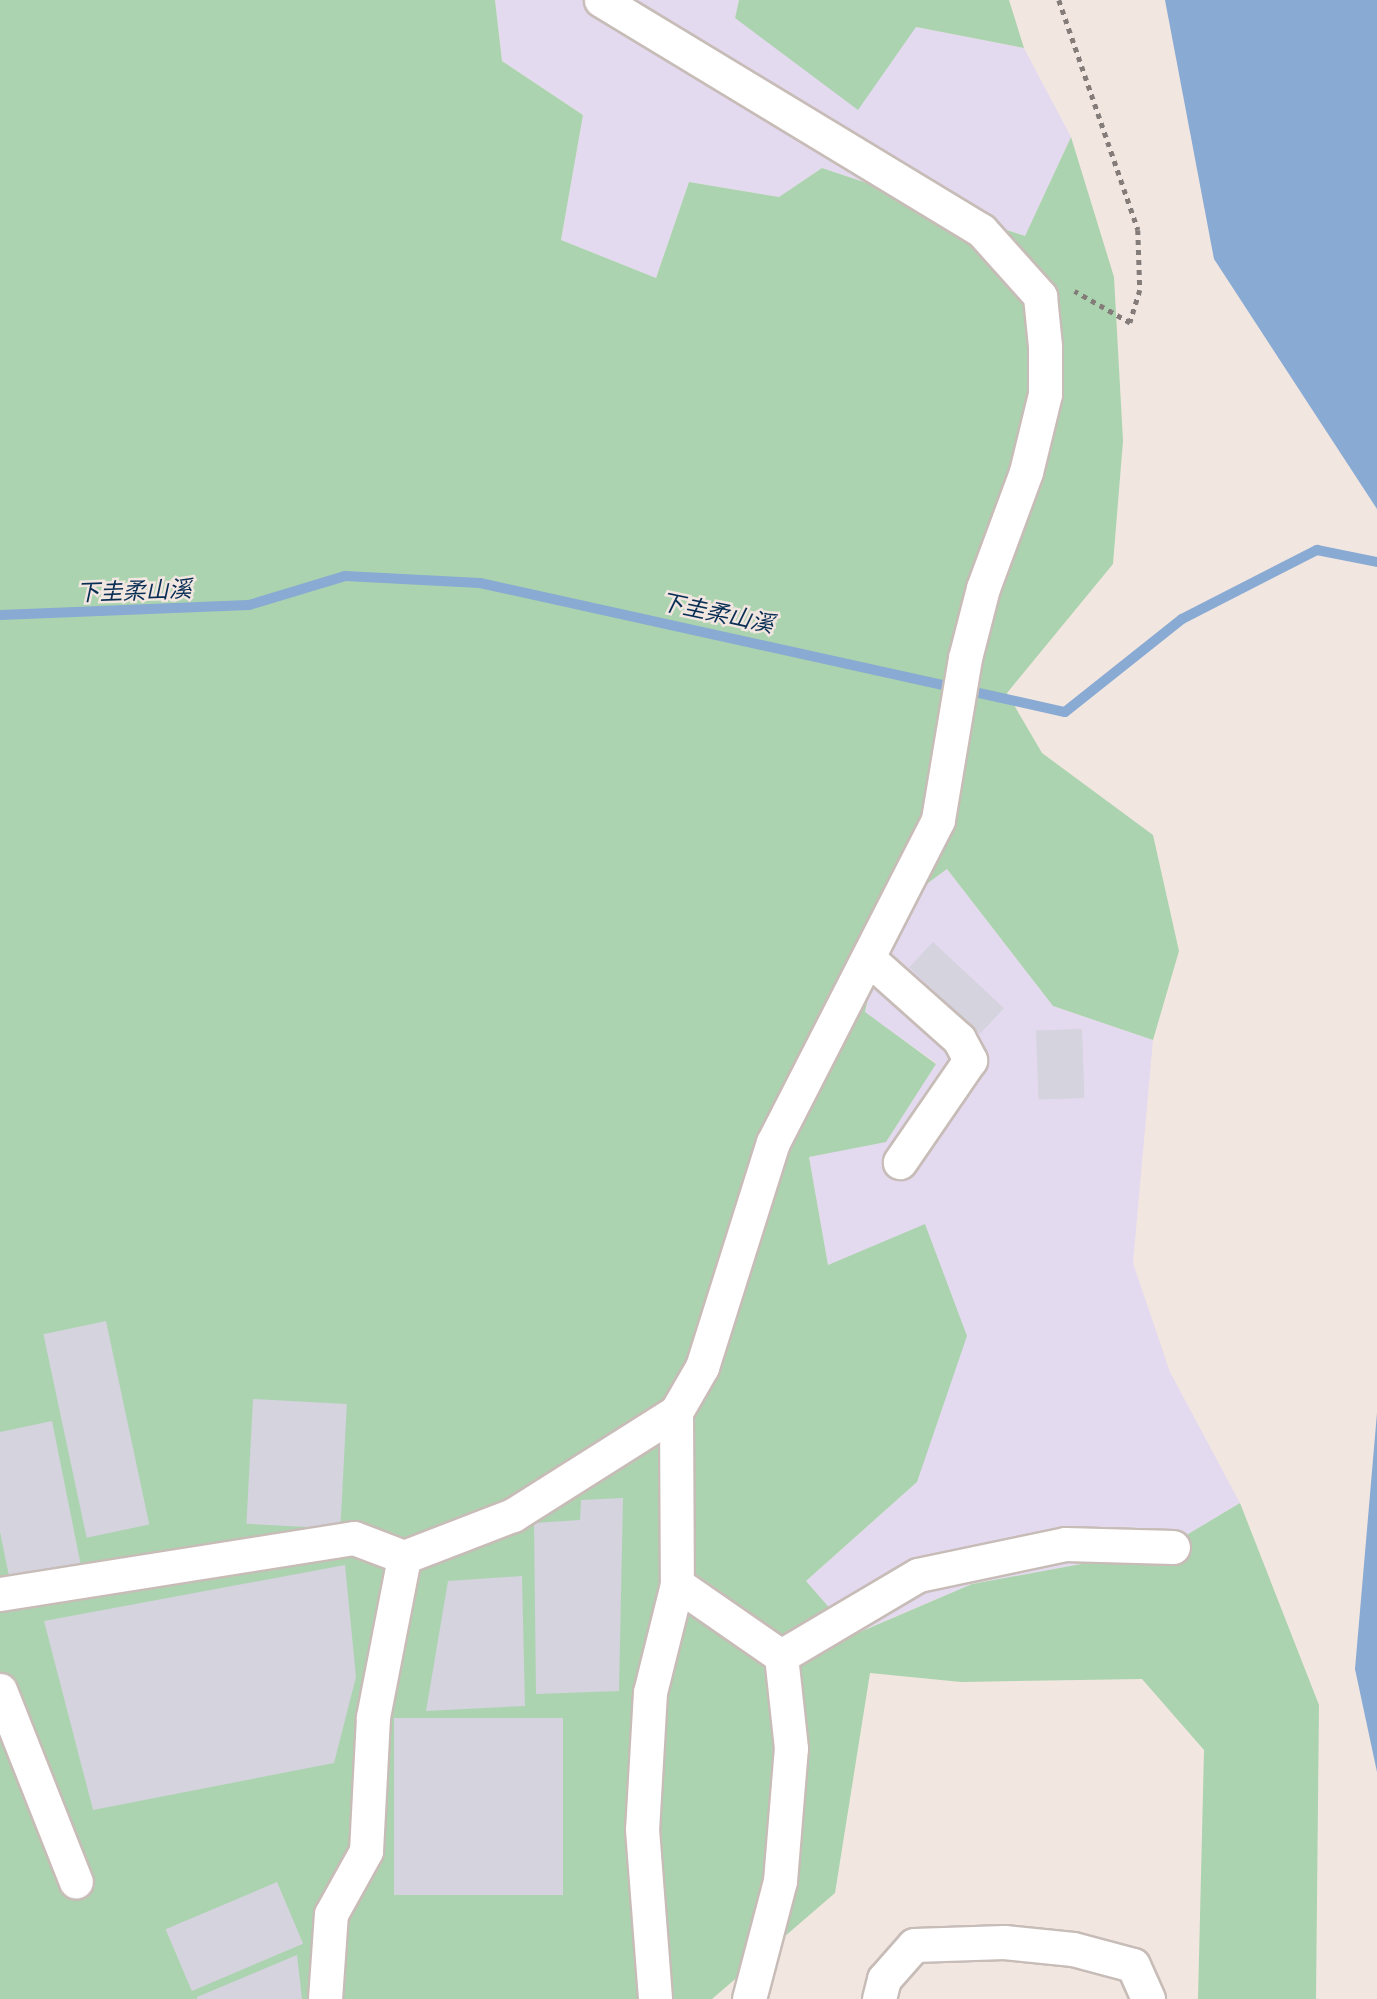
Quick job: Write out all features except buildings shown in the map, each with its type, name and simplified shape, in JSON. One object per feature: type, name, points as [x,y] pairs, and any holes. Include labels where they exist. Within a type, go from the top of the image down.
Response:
[{"type":"street","points":[[0,1594],[354,1538],[404,1556],[513,1515],[676,1412],[702,1367],[774,1142],[938,820],[965,658],[983,588],[1026,472],[1045,394],[1040,296],[981,230],[601,0]]},
{"type":"street","points":[[868,958],[959,1039],[970,1060],[900,1162]]},
{"type":"street","points":[[655,1999],[642,1829],[650,1692],[677,1584],[676,1412]]},
{"type":"street","points":[[781,1656],[918,1575],[1065,1544],[1173,1547]]},
{"type":"street","points":[[325,1999],[331,1914],[366,1850],[373,1717],[404,1556]]},
{"type":"street","points":[[677,1584],[781,1656],[791,1748],[780,1881],[749,1999]]},
{"type":"street","points":[[0,1690],[76,1882]]},
{"type":"street","points":[[879,1999],[884,1979],[914,1945],[1004,1942],[1073,1948],[1133,1965],[1148,1999]]},
{"type":"path","points":[[1026,282],[1058,282],[1129,323],[1140,290],[1138,229],[1059,0]]},
{"type":"shaded area","points":[[495,0],[739,0],[735,18],[916,27],[1024,48],[1071,137],[1025,236],[822,168],[779,197],[689,182],[656,278],[561,240],[583,115],[502,61]]},
{"type":"shaded area","points":[[947,869],[1053,1006],[1153,1040],[1133,1263],[1170,1372],[1240,1503],[1163,1549],[972,1584],[852,1635],[806,1581],[917,1482],[828,1266],[809,1157],[886,1141],[936,1063],[865,1013],[886,914]]},
{"type":"green space","points":[[0,0],[495,0],[502,61],[583,115],[561,240],[656,278],[689,182],[779,197],[822,168],[1025,236],[1071,137],[1114,277],[1123,441],[1113,564],[1007,693],[1042,753],[1153,835],[1179,951],[1153,1040],[1053,1006],[947,869],[886,914],[865,1012],[936,1064],[886,1142],[809,1157],[828,1265],[925,1224],[967,1336],[917,1482],[806,1581],[853,1635],[972,1584],[1163,1549],[1240,1503],[1319,1705],[1316,1999],[1198,1999],[1204,1750],[1142,1679],[961,1682],[870,1673],[835,1893],[712,1999],[0,1999]]},
{"type":"green space","points":[[739,0],[1009,0],[1024,48],[916,27],[858,110],[735,18]]},
{"type":"water","points":[[1165,0],[1377,0],[1377,509],[1214,259]]},
{"type":"water","points":[[1377,1413],[1377,1772],[1355,1669]]},
{"type":"waterway","name":"下圭柔山溪","points":[[0,615],[249,605],[345,576],[480,583],[1065,712],[1182,619],[1317,550],[1377,562]]}]
